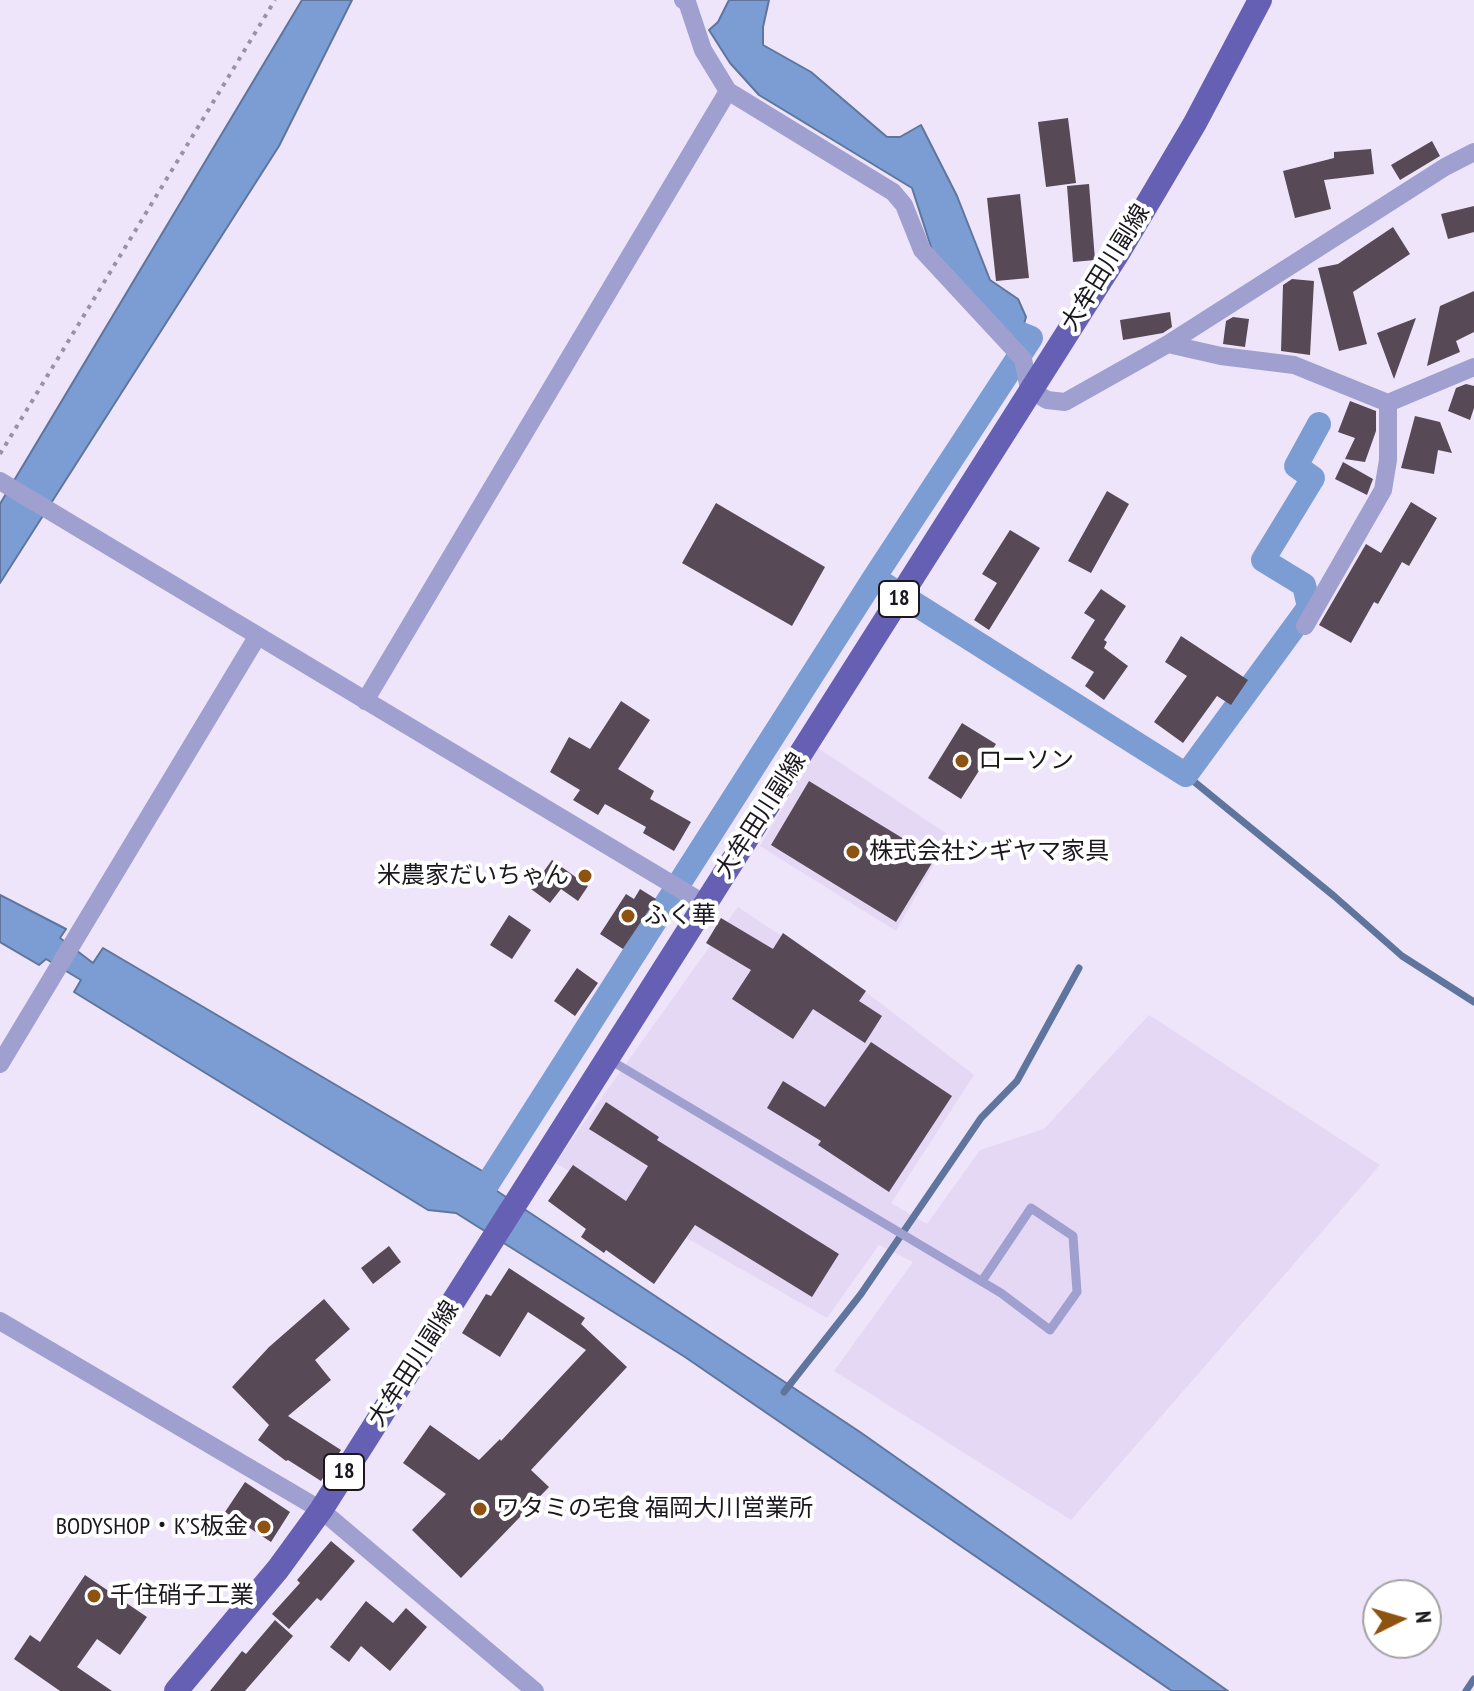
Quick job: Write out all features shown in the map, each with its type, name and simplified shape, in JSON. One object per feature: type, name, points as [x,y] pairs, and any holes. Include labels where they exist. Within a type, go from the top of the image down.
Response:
[{"type":"main road","name":"大牟田川副線","points":[[176,1691],[278,1569],[321,1510],[1029,389],[1120,250],[1195,123],[1260,0]]},
{"type":"street","points":[[683,0],[687,2],[703,50],[728,91],[893,192],[904,205],[922,250],[1023,359],[1029,389],[1047,400],[1065,402],[1168,344],[1445,167],[1472,154],[1474,174]]},
{"type":"street","points":[[365,701],[728,91]]},
{"type":"street","points":[[1168,344],[1221,356],[1294,365],[1388,403],[1474,367]]},
{"type":"street","points":[[1305,626],[1383,490],[1388,460],[1388,403]]},
{"type":"street","points":[[4,483],[705,904]]},
{"type":"street","points":[[0,1064],[257,637]]},
{"type":"street","points":[[0,1321],[321,1510],[535,1691]]},
{"type":"lane","points":[[607,1058],[982,1281],[1050,1330],[1077,1292],[1073,1236],[1031,1208],[982,1281]]},
{"type":"path","points":[[0,454],[275,0]]},
{"type":"shaded area","name":"株式会社シギヤマ家具","points":[[818,748],[950,836],[896,931],[760,846]]},
{"type":"shaded area","points":[[738,907],[870,995],[974,1075],[891,1203],[927,1224],[980,1150],[1044,1129],[1149,1015],[1380,1165],[1071,1520],[834,1371],[913,1262],[879,1245],[827,1318],[555,1163]]},
{"type":"water","points":[[302,0],[352,0],[279,146],[0,583],[0,504]]},
{"type":"water","points":[[729,0],[769,0],[763,45],[811,72],[887,137],[900,137],[921,125],[957,196],[990,280],[1018,299],[1026,317],[1016,342],[933,253],[912,188],[759,95],[730,63],[709,30],[718,22]]},
{"type":"water","points":[[0,895],[66,929],[60,938],[93,963],[103,948],[484,1172],[493,1180],[491,1187],[860,1432],[1228,1691],[1172,1691],[685,1357],[456,1213],[428,1210],[74,992],[81,980],[46,959],[39,965],[0,942]]},
{"type":"building","points":[[1068,118],[1076,183],[1046,187],[1038,122]]},
{"type":"building","points":[[1432,141],[1440,156],[1400,180],[1391,165]]},
{"type":"building","points":[[1371,149],[1374,174],[1324,180],[1331,209],[1295,218],[1283,171],[1334,158],[1334,152]]},
{"type":"building","points":[[1089,184],[1095,260],[1073,262],[1067,186]]},
{"type":"building","points":[[1020,194],[1029,278],[996,281],[987,198]]},
{"type":"building","points":[[1474,206],[1474,232],[1448,239],[1441,214]]},
{"type":"building","points":[[1393,227],[1410,254],[1353,292],[1367,344],[1339,351],[1318,268],[1338,264]]},
{"type":"building","points":[[1292,279],[1314,281],[1310,355],[1281,351],[1283,285]]},
{"type":"building","points":[[1474,291],[1474,332],[1456,341],[1460,352],[1427,366],[1440,306]]},
{"type":"building","points":[[1170,312],[1172,327],[1163,333],[1123,340],[1120,320]]},
{"type":"building","points":[[1233,317],[1249,319],[1245,347],[1223,344],[1226,321]]},
{"type":"building","points":[[1416,318],[1394,379],[1377,333]]},
{"type":"building","points":[[1466,384],[1474,386],[1474,408],[1470,420],[1448,411],[1456,388]]},
{"type":"building","points":[[1350,401],[1376,411],[1376,431],[1365,462],[1345,459],[1355,438],[1338,432]]},
{"type":"building","points":[[1415,416],[1440,422],[1452,453],[1438,450],[1434,474],[1401,468]]},
{"type":"building","points":[[1343,462],[1373,479],[1367,495],[1335,479]]},
{"type":"building","points":[[1107,491],[1129,504],[1091,573],[1068,561]]},
{"type":"building","points":[[1411,502],[1437,518],[1409,566],[1402,562],[1351,643],[1319,625],[1366,544],[1381,553]]},
{"type":"building","points":[[716,503],[825,567],[792,626],[682,563]]},
{"type":"building","points":[[1010,530],[1040,548],[989,630],[974,620],[997,583],[982,574]]},
{"type":"building","points":[[1101,589],[1126,606],[1104,640],[1107,642],[1104,648],[1128,666],[1104,700],[1085,686],[1094,672],[1071,658],[1095,620],[1084,613]]},
{"type":"building","points":[[1181,636],[1248,680],[1231,705],[1217,696],[1183,743],[1154,722],[1187,676],[1165,662]]},
{"type":"building","points":[[621,701],[650,720],[618,769],[654,791],[650,799],[691,822],[674,851],[643,833],[646,827],[605,804],[598,815],[573,800],[580,790],[550,772],[569,737],[590,749]]},
{"type":"building","name":"ローソン","points":[[962,723],[996,744],[961,799],[928,778]]},
{"type":"building","name":"株式会社シギヤマ家具","points":[[809,781],[935,858],[896,922],[771,845]]},
{"type":"building","points":[[552,860],[588,886],[578,901],[561,889],[550,903],[531,889]]},
{"type":"building","name":"ふく華","points":[[640,889],[656,899],[623,949],[600,934],[626,894],[634,899]]},
{"type":"building","points":[[509,915],[531,930],[512,959],[490,945]]},
{"type":"building","points":[[721,918],[773,949],[783,933],[866,991],[859,1001],[882,1016],[865,1043],[813,1009],[793,1039],[732,999],[751,970],[706,943]]},
{"type":"building","points":[[577,968],[598,983],[575,1016],[554,1001]]},
{"type":"building","points":[[871,1042],[952,1096],[889,1192],[818,1145],[821,1141],[767,1108],[783,1081],[825,1107]]},
{"type":"building","points":[[606,1102],[659,1137],[657,1140],[839,1254],[812,1297],[695,1225],[654,1284],[606,1250],[604,1253],[581,1237],[586,1229],[548,1201],[573,1165],[626,1201],[648,1166],[589,1129]]},
{"type":"building","points":[[389,1246],[401,1262],[373,1284],[361,1268]]},
{"type":"building","points":[[509,1268],[585,1318],[581,1324],[627,1367],[531,1470],[549,1487],[461,1578],[412,1530],[446,1494],[403,1463],[430,1425],[479,1460],[501,1441],[586,1350],[528,1312],[500,1357],[462,1333],[486,1294],[491,1296]]},
{"type":"building","points":[[324,1299],[350,1329],[315,1360],[331,1380],[288,1416],[341,1450],[321,1481],[258,1440],[269,1425],[232,1387],[269,1347]]},
{"type":"building","name":"BODYSHOP・K’S板金","points":[[245,1482],[290,1512],[271,1542],[225,1512]]},
{"type":"building","points":[[331,1541],[355,1561],[321,1601],[317,1598],[289,1629],[272,1614]]},
{"type":"building","points":[[85,1575],[147,1617],[120,1655],[97,1639],[77,1667],[112,1691],[60,1691],[14,1659],[30,1635],[40,1642]]},
{"type":"building","points":[[366,1601],[393,1623],[406,1608],[427,1627],[390,1671],[361,1646],[349,1662],[330,1647]]},
{"type":"building","points":[[275,1620],[293,1636],[245,1691],[210,1691],[242,1651],[246,1654]]},
{"type":"waterway","points":[[474,1205],[1031,338],[1021,334]]},
{"type":"waterway","points":[[874,578],[1186,775],[1309,607],[1304,585],[1263,560],[1313,478],[1296,466],[1319,424]]},
{"type":"waterway","points":[[1186,775],[1402,956],[1474,1002]]},
{"type":"waterway","points":[[784,1392],[861,1294],[981,1118],[1017,1081],[1079,968]]},
{"type":"waterway","points":[[1466,1691],[1474,1679]]},
{"type":"place","name":"ローソン","points":[[962,761]]},
{"type":"place","name":"株式会社シギヤマ家具","points":[[853,852]]},
{"type":"place","name":"米農家だいちゃん","points":[[585,876]]},
{"type":"place","name":"ふく華","points":[[628,916]]},
{"type":"place","name":"ワタミの宅食 福岡大川営業所","points":[[480,1509]]},
{"type":"place","name":"BODYSHOP・K’S板金","points":[[264,1527]]},
{"type":"place","name":"千住硝子工業","points":[[94,1596]]}]
